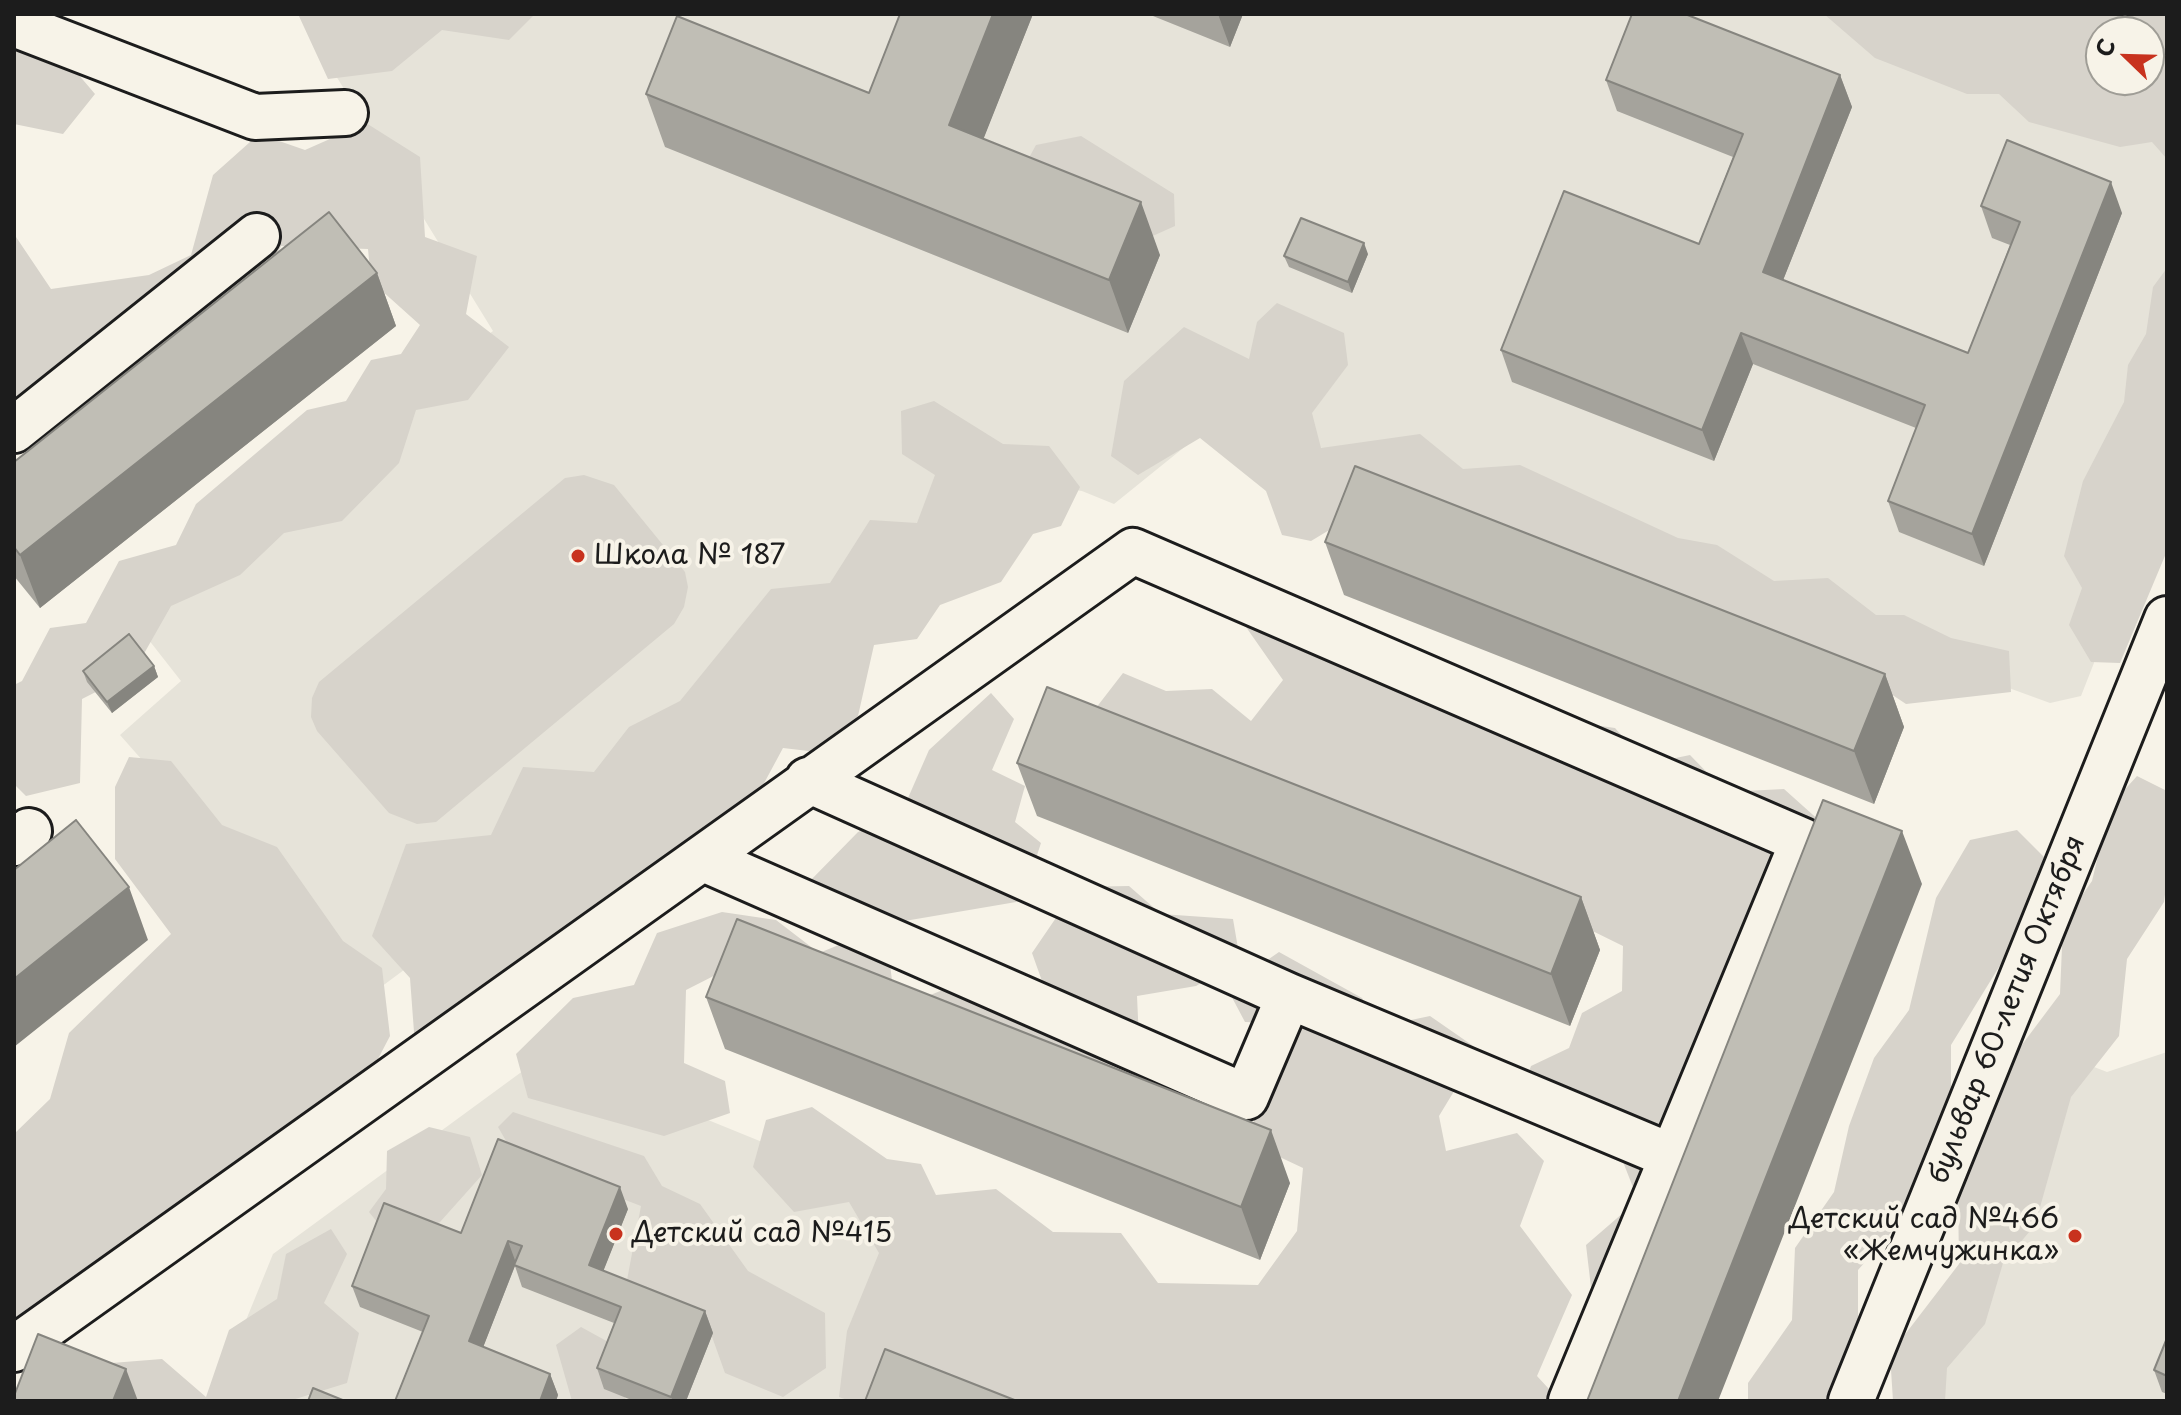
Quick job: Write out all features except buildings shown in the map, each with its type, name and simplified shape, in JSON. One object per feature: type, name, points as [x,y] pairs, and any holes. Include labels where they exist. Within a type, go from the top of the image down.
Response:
[{"type":"street","points":[[14,24],[255,117],[345,113]]},
{"type":"street","points":[[14,430],[257,236]]},
{"type":"street","points":[[14,1349],[1133,551],[1803,841],[1571,1401]]},
{"type":"street","name":"бульвар 60-летия Октября","points":[[1851,1401],[2167,619]]},
{"type":"street","points":[[808,780],[1289,996],[1673,1157]]},
{"type":"street","points":[[704,859],[1246,1097],[1289,996]]},
{"type":"shaded area","points":[[298,14],[535,14],[509,40],[442,30],[392,71],[328,79]]},
{"type":"shaded area","name":"Школа № 187","points":[[379,14],[1875,14],[2167,126],[2167,477],[2081,696],[2050,703],[1395,464],[1213,424],[1114,504],[1082,491],[1056,487],[358,1004],[120,735],[181,681],[123,607],[493,331],[325,58]]},
{"type":"shaded area","points":[[1824,14],[2167,14],[2167,159],[2152,142],[2120,147],[2029,122],[1999,94],[1967,94],[1875,58]]},
{"type":"shaded area","points":[[14,51],[61,54],[95,94],[63,134],[14,124]]},
{"type":"shaded area","points":[[366,123],[420,157],[425,237],[477,256],[466,314],[509,347],[468,400],[416,410],[399,463],[342,521],[284,533],[240,575],[171,606],[133,673],[82,699],[80,783],[26,796],[14,784],[14,685],[22,681],[50,628],[86,623],[119,561],[176,545],[196,504],[307,410],[346,401],[371,360],[401,354],[420,325],[371,281],[368,249],[281,246],[254,301],[52,445],[31,394],[14,405],[14,234],[51,289],[149,275],[191,255],[213,175],[259,134],[305,150]]},
{"type":"shaded area","points":[[1081,136],[1174,194],[1175,226],[1146,239],[1025,165],[1036,145]]},
{"type":"shaded area","points":[[2167,268],[2167,551],[2120,663],[2091,662],[2069,625],[2082,588],[2064,556],[2083,481],[2124,402],[2128,365],[2146,334],[2153,287]]},
{"type":"shaded area","points":[[1277,303],[1344,333],[1348,365],[1312,413],[1321,448],[1420,434],[1463,469],[1520,465],[1678,538],[1717,545],[1774,581],[1828,578],[1876,615],[1904,615],[1951,638],[2009,651],[2011,692],[1906,704],[1867,678],[1381,499],[1311,541],[1282,535],[1266,491],[1200,438],[1138,475],[1111,456],[1124,381],[1184,327],[1249,359],[1257,322]]},
{"type":"shaded area","points":[[934,401],[1003,444],[1049,446],[1080,487],[1061,526],[1033,534],[1001,582],[940,605],[917,639],[874,645],[858,716],[817,752],[783,748],[755,800],[515,988],[479,1050],[416,1059],[410,978],[372,936],[406,844],[491,835],[523,767],[594,772],[629,727],[680,701],[771,589],[830,583],[870,520],[917,523],[935,475],[902,454],[901,411]]},
{"type":"shaded area","points":[[584,475],[614,485],[685,572],[688,587],[684,607],[674,624],[436,822],[417,824],[389,813],[317,731],[311,717],[312,698],[319,682],[565,478]]},
{"type":"shaded area","points":[[1278,593],[1316,603],[1358,642],[1411,659],[1438,708],[1494,733],[1548,703],[1587,724],[1615,728],[1647,764],[1690,755],[1726,792],[1784,789],[1822,823],[1580,1364],[1578,1324],[1592,1296],[1586,1245],[1638,1200],[1616,1144],[1561,1136],[1516,1108],[1531,1066],[1569,1048],[1582,1013],[1622,991],[1623,946],[1489,880],[1089,717],[1123,673],[1166,691],[1212,689],[1251,721],[1283,680],[1246,627]]},
{"type":"shaded area","points":[[991,693],[1014,719],[992,770],[1025,786],[1015,822],[1041,843],[1022,901],[887,924],[807,884],[858,832],[901,814],[929,750]]},
{"type":"shaded area","points":[[129,757],[171,761],[222,825],[277,847],[343,941],[382,968],[390,1036],[347,1118],[224,1209],[179,1202],[139,1266],[14,1326],[14,1134],[50,1099],[69,1033],[171,934],[115,859],[115,787]]},
{"type":"shaded area","points":[[2137,776],[2167,791],[2167,880],[2164,902],[2127,959],[2119,1036],[2071,1097],[2035,1225],[2003,1263],[1985,1324],[1947,1368],[1945,1401],[1893,1401],[1890,1354],[1959,1264],[1958,1193],[2015,1054],[2060,994],[2063,923],[2092,881],[2110,806]]},
{"type":"shaded area","points":[[2017,830],[2044,857],[2023,928],[1951,1045],[1951,1106],[1910,1211],[1858,1270],[1858,1339],[1835,1401],[1748,1401],[1748,1383],[1792,1320],[1795,1248],[1834,1192],[1849,1126],[1874,1058],[1909,1010],[1936,898],[1970,840]]},
{"type":"shaded area","points":[[1129,886],[1161,914],[1233,919],[1240,960],[1196,986],[1137,996],[1139,1040],[1196,1087],[1175,1107],[923,998],[955,985],[1047,995],[1032,953],[1077,887]]},
{"type":"shaded area","points":[[722,912],[776,920],[819,953],[851,940],[889,956],[894,997],[757,954],[686,990],[684,1063],[725,1081],[730,1113],[664,1136],[528,1098],[516,1054],[573,998],[634,985],[657,933]]},
{"type":"shaded area","points":[[1279,952],[1362,998],[1378,1027],[1430,1016],[1479,1050],[1439,1116],[1446,1151],[1517,1133],[1544,1161],[1520,1226],[1572,1295],[1537,1376],[1560,1401],[850,1401],[839,1397],[847,1331],[879,1253],[849,1202],[794,1212],[753,1167],[766,1120],[812,1107],[887,1159],[921,1164],[936,1195],[996,1189],[1053,1232],[1121,1233],[1158,1283],[1258,1285],[1297,1231],[1303,1168],[1250,1143],[1272,1023],[1245,1022],[1227,988]]},
{"type":"shaded area","name":"Детский сад №466 «Жемчужинка»","points":[[2167,1052],[2167,1401],[1915,1401],[2058,1053],[2107,1072]]},
{"type":"shaded area","name":"Детский сад №415","points":[[546,1054],[939,1214],[861,1401],[213,1401],[273,1254]]},
{"type":"shaded area","points":[[513,1112],[644,1156],[662,1186],[700,1204],[748,1271],[825,1313],[826,1368],[783,1397],[725,1373],[706,1320],[627,1280],[641,1206],[516,1158],[498,1127]]},
{"type":"shaded area","points":[[429,1127],[470,1137],[482,1175],[440,1222],[395,1244],[369,1212],[386,1189],[387,1151]]},
{"type":"shaded area","points":[[331,1229],[347,1254],[324,1303],[359,1333],[347,1383],[289,1401],[107,1401],[99,1364],[162,1359],[206,1397],[229,1330],[277,1299],[286,1254]]},
{"type":"shaded area","points":[[581,1327],[612,1344],[626,1401],[572,1401],[556,1345]]},
{"type":"place","name":"Школа № 187","points":[[578,556]]},
{"type":"place","name":"Детский сад №415","points":[[616,1234]]},
{"type":"place","name":"Детский сад №466 «Жемчужинка»","points":[[2075,1236]]}]
